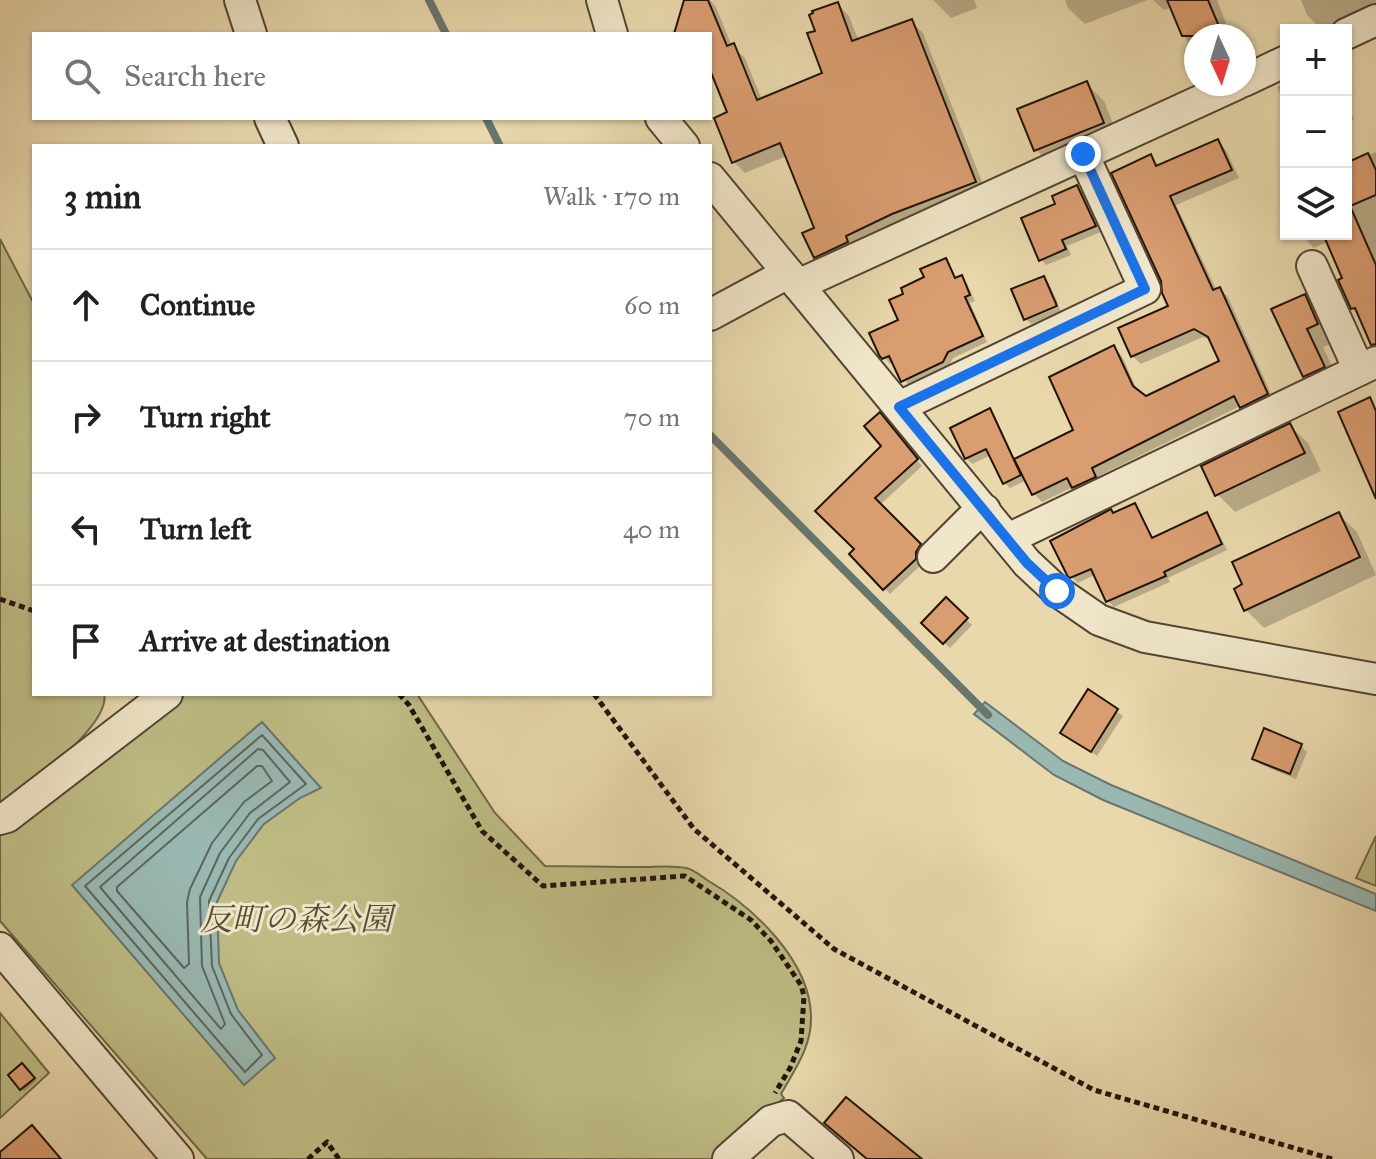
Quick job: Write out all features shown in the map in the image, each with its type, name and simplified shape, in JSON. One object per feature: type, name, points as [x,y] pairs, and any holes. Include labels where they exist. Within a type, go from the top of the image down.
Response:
[{"type":"street","points":[[240,0],[250,32]]},
{"type":"street","points":[[602,0],[611,32]]},
{"type":"street","points":[[1352,31],[1376,20]]},
{"type":"street","points":[[1256,75],[1280,64]]},
{"type":"street","points":[[712,314],[1211,96]]},
{"type":"street","points":[[271,120],[282,144]]},
{"type":"street","points":[[663,120],[682,144]]},
{"type":"street","points":[[899,407],[1145,289],[1083,154]]},
{"type":"street","points":[[712,180],[1027,563],[1057,591],[1099,620],[1145,637],[1376,679]]},
{"type":"street","points":[[1008,539],[1368,366],[1312,266]]},
{"type":"street","points":[[933,557],[971,519],[985,510]]},
{"type":"street","points":[[0,819],[7,817],[164,696]]},
{"type":"street","points":[[0,948],[178,1159]]},
{"type":"street","points":[[728,1159],[771,1121],[788,1116],[838,1159]]},
{"type":"path","points":[[0,599],[32,610]]},
{"type":"path","points":[[401,696],[482,831],[543,886],[685,876],[751,920],[771,941],[801,985],[804,996],[801,1041],[790,1068],[772,1097],[788,1116]]},
{"type":"path","points":[[595,696],[694,829],[834,949],[1094,1090],[1332,1159]]},
{"type":"path","points":[[308,1159],[327,1142],[339,1159]]},
{"type":"green space","points":[[0,239],[32,300],[32,696],[104,696],[103,707],[81,738],[46,772],[0,806]]},
{"type":"green space","name":"反町の森公園","points":[[175,696],[418,696],[495,813],[545,866],[681,867],[694,871],[742,904],[776,937],[801,975],[811,1016],[809,1037],[802,1057],[781,1094],[784,1098],[713,1159],[207,1159],[0,921],[0,835],[14,829]]},
{"type":"green space","points":[[1376,836],[1376,886],[1356,878]]},
{"type":"green space","points":[[0,1013],[49,1073],[0,1118]]},
{"type":"water","points":[[985,702],[1063,761],[1111,785],[1376,894],[1376,911],[1103,800],[1054,775],[974,714]]},
{"type":"water","points":[[262,722],[321,788],[300,798],[264,824],[236,861],[217,902],[219,963],[238,1010],[275,1058],[244,1085],[72,885]]},
{"type":"building","points":[[684,0],[708,0],[727,46],[734,43],[757,100],[822,73],[807,33],[815,31],[809,15],[812,11],[838,2],[852,41],[912,19],[976,182],[892,214],[846,236],[848,242],[814,258],[802,233],[814,228],[780,143],[732,163],[714,118],[727,112],[712,75],[712,32],[675,32]]},
{"type":"building","points":[[1167,0],[1208,0],[1218,24],[1184,24],[1182,36]]},
{"type":"building","points":[[1087,81],[1104,123],[1034,151],[1017,109]]},
{"type":"building","points":[[1218,139],[1232,170],[1170,196],[1213,290],[1220,287],[1268,394],[1240,408],[1234,396],[1092,468],[1096,477],[1072,488],[1067,478],[1032,495],[1014,459],[1073,430],[1049,377],[1114,345],[1133,386],[1146,396],[1219,361],[1208,337],[1194,329],[1131,357],[1118,328],[1168,306],[1161,281],[1111,173],[1151,154],[1156,166]]},
{"type":"building","points":[[1368,153],[1376,170],[1376,195],[1352,205],[1352,168],[1352,160]]},
{"type":"building","points":[[1077,185],[1096,226],[1062,240],[1066,249],[1039,261],[1021,218],[1055,204],[1052,196]]},
{"type":"building","points":[[1352,211],[1376,265],[1376,344],[1371,345],[1355,308],[1351,309],[1338,280],[1342,278],[1326,240],[1352,240]]},
{"type":"building","points":[[946,258],[955,278],[962,275],[970,295],[965,297],[983,336],[948,352],[943,362],[901,382],[889,356],[882,359],[869,333],[898,320],[889,300],[903,294],[901,288],[924,277],[920,269]]},
{"type":"building","points":[[1044,276],[1057,306],[1024,320],[1011,289]]},
{"type":"building","points":[[1305,294],[1318,324],[1307,329],[1325,367],[1303,377],[1271,309]]},
{"type":"building","points":[[1370,397],[1376,411],[1376,499],[1338,412]]},
{"type":"building","points":[[990,408],[1021,475],[1003,484],[986,449],[965,459],[950,428]]},
{"type":"building","points":[[880,412],[918,459],[875,498],[921,544],[916,559],[883,590],[849,554],[854,549],[815,511],[881,446],[864,426]]},
{"type":"building","points":[[1290,423],[1305,453],[1215,496],[1201,466]]},
{"type":"building","points":[[1135,503],[1152,538],[1207,512],[1222,544],[1164,572],[1166,576],[1106,602],[1091,569],[1068,577],[1050,541],[1111,509],[1113,513]]},
{"type":"building","points":[[1339,512],[1360,557],[1244,611],[1234,589],[1242,584],[1232,562]]},
{"type":"building","points":[[946,597],[968,618],[943,644],[921,623]]},
{"type":"building","points":[[1088,689],[1118,709],[1091,752],[1060,733]]},
{"type":"building","points":[[1264,728],[1302,744],[1290,774],[1252,759]]},
{"type":"building","points":[[22,1063],[35,1078],[20,1090],[8,1075]]},
{"type":"building","points":[[846,1097],[922,1159],[867,1159],[824,1123]]},
{"type":"building","points":[[32,1125],[61,1159],[0,1159],[0,1152]]},
{"type":"waterway","points":[[429,0],[445,32]]},
{"type":"waterway","points":[[487,120],[499,144]]},
{"type":"waterway","points":[[712,437],[988,715]]},
{"type":"route","points":[[1057,591],[1027,563],[899,407],[1145,289],[1083,154]]}]
